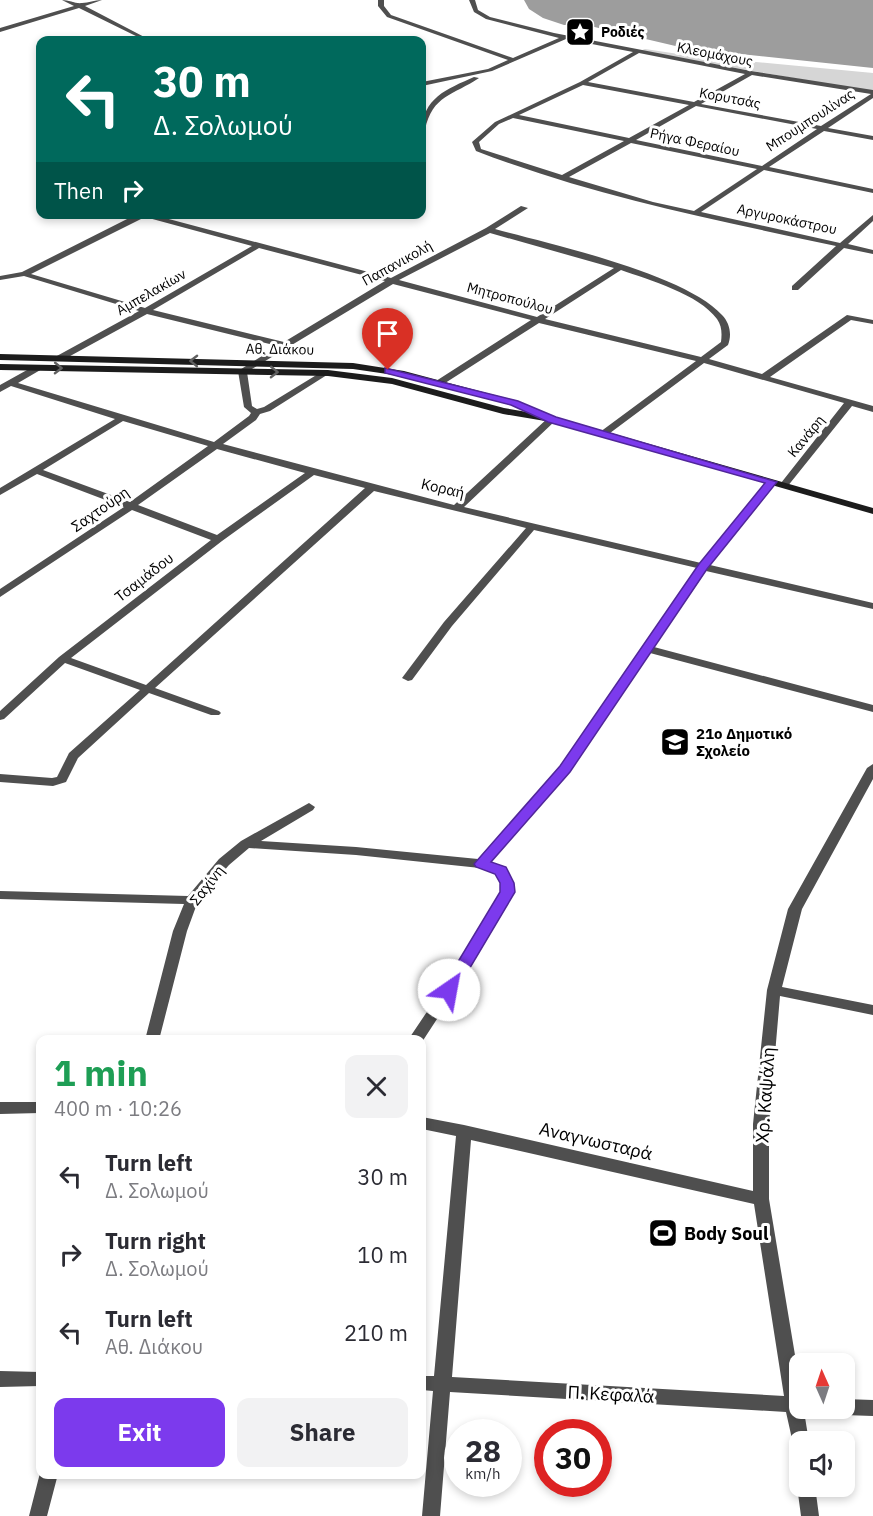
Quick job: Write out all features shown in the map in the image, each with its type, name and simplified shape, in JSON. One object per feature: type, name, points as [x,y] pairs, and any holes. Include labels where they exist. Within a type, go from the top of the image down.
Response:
[{"type":"street","points":[[65,0],[139,36]]},
{"type":"street","points":[[0,30],[99,0]]},
{"type":"street","points":[[381,0],[381,6],[389,16],[514,60]]},
{"type":"street","name":"Κλεομάχους","points":[[472,0],[476,11],[488,18],[554,35],[873,94]]},
{"type":"street","points":[[426,112],[440,96],[490,70],[566,37]]},
{"type":"street","points":[[513,116],[582,83],[639,51]]},
{"type":"street","points":[[426,83],[490,70]]},
{"type":"street","points":[[564,177],[751,73]]},
{"type":"street","name":"Κορυτσάς","points":[[582,83],[873,138]]},
{"type":"street","name":"Μπουμπουλίνας","points":[[699,211],[873,94]]},
{"type":"street","name":"Ρήγα Φεραίου","points":[[513,116],[873,190]]},
{"type":"street","name":"Αργυροκάστρου","points":[[513,116],[484,131],[475,142],[478,150],[504,160],[652,204],[699,211],[873,252]]},
{"type":"street","name":"Παπανικολή","points":[[242,371],[393,280],[489,230],[524,208]]},
{"type":"street","points":[[795,288],[873,217]]},
{"type":"street","points":[[0,278],[24,274],[135,219]]},
{"type":"street","name":"Μητροπούλου","points":[[158,219],[539,320],[704,360],[873,409]]},
{"type":"street","points":[[489,230],[619,268],[701,300],[720,316],[727,333],[725,343],[603,434]]},
{"type":"street","name":"Αμπελακίων","points":[[57,359],[146,311],[256,246]]},
{"type":"street","points":[[439,383],[619,268]]},
{"type":"street","points":[[24,274],[146,311],[285,345]]},
{"type":"street","points":[[764,377],[850,317],[873,322]]},
{"type":"street","name":"Αθ. Διάκου","points":[[0,357],[329,364],[375,368],[514,403],[552,419],[873,511]]},
{"type":"street","name":"Αθ. Διάκου","points":[[0,367],[326,373],[392,381],[503,411],[552,419]]},
{"type":"street","points":[[0,389],[39,368]]},
{"type":"street","points":[[242,371],[248,407],[256,412]]},
{"type":"street","name":"Σαχτούρη","points":[[0,594],[130,507],[253,418],[256,412],[267,409],[326,373]]},
{"type":"street","name":"Κοραή","points":[[10,383],[121,419],[372,487],[532,527],[873,606]]},
{"type":"street","name":"Κανάρη","points":[[784,485],[849,403]]},
{"type":"street","points":[[0,492],[121,419]]},
{"type":"street","points":[[458,507],[552,419]]},
{"type":"street","points":[[36,470],[218,539]]},
{"type":"street","name":"Τσαμάδου","points":[[0,717],[63,659],[218,539],[313,471]]},
{"type":"street","points":[[481,864],[565,769],[703,567],[772,482]]},
{"type":"street","points":[[0,778],[58,782],[64,777],[73,756],[372,487]]},
{"type":"street","points":[[408,678],[448,624],[532,527]]},
{"type":"street","points":[[647,649],[873,709]]},
{"type":"street","points":[[63,659],[215,713]]},
{"type":"street","name":"Χρ. Καψάλη","points":[[789,1355],[761,1199],[761,1124],[774,990],[795,909],[869,784],[873,768]]},
{"type":"street","name":"Σαχίνη","points":[[153,1035],[180,931],[192,900],[224,862],[246,844],[309,807]]},
{"type":"street","points":[[246,844],[356,851],[481,864],[501,870],[508,892],[460,973],[418,1035]]},
{"type":"street","points":[[0,895],[192,900]]},
{"type":"street","points":[[774,990],[873,1010]]},
{"type":"street","points":[[0,1107],[36,1108]]},
{"type":"street","name":"Αναγνωσταρά","points":[[426,1125],[464,1131],[761,1199]]},
{"type":"street","points":[[431,1516],[464,1131]]},
{"type":"street","points":[[0,1378],[36,1379]]},
{"type":"street","name":"Π. Κεφαλά","points":[[426,1383],[789,1404]]},
{"type":"street","points":[[855,1407],[873,1408]]},
{"type":"street","points":[[38,1516],[48,1479]]},
{"type":"street","points":[[807,1497],[810,1516]]},
{"type":"shaded area","points":[[524,0],[873,0],[873,68],[684,48],[586,25],[564,25],[543,18],[529,9]]},
{"type":"shaded area","points":[[645,49],[692,56],[873,73],[873,92],[639,51]]},
{"type":"place","name":"Ροδιές","points":[[580,32]]},
{"type":"place","name":"21ο Δημοτικό Σχολείο","points":[[675,742]]},
{"type":"place","name":"Body Soul","points":[[663,1233]]},
{"type":"route","points":[[388,370],[514,403],[552,419],[772,482],[703,567],[565,769],[481,864],[501,870],[508,892],[449,990]]}]
